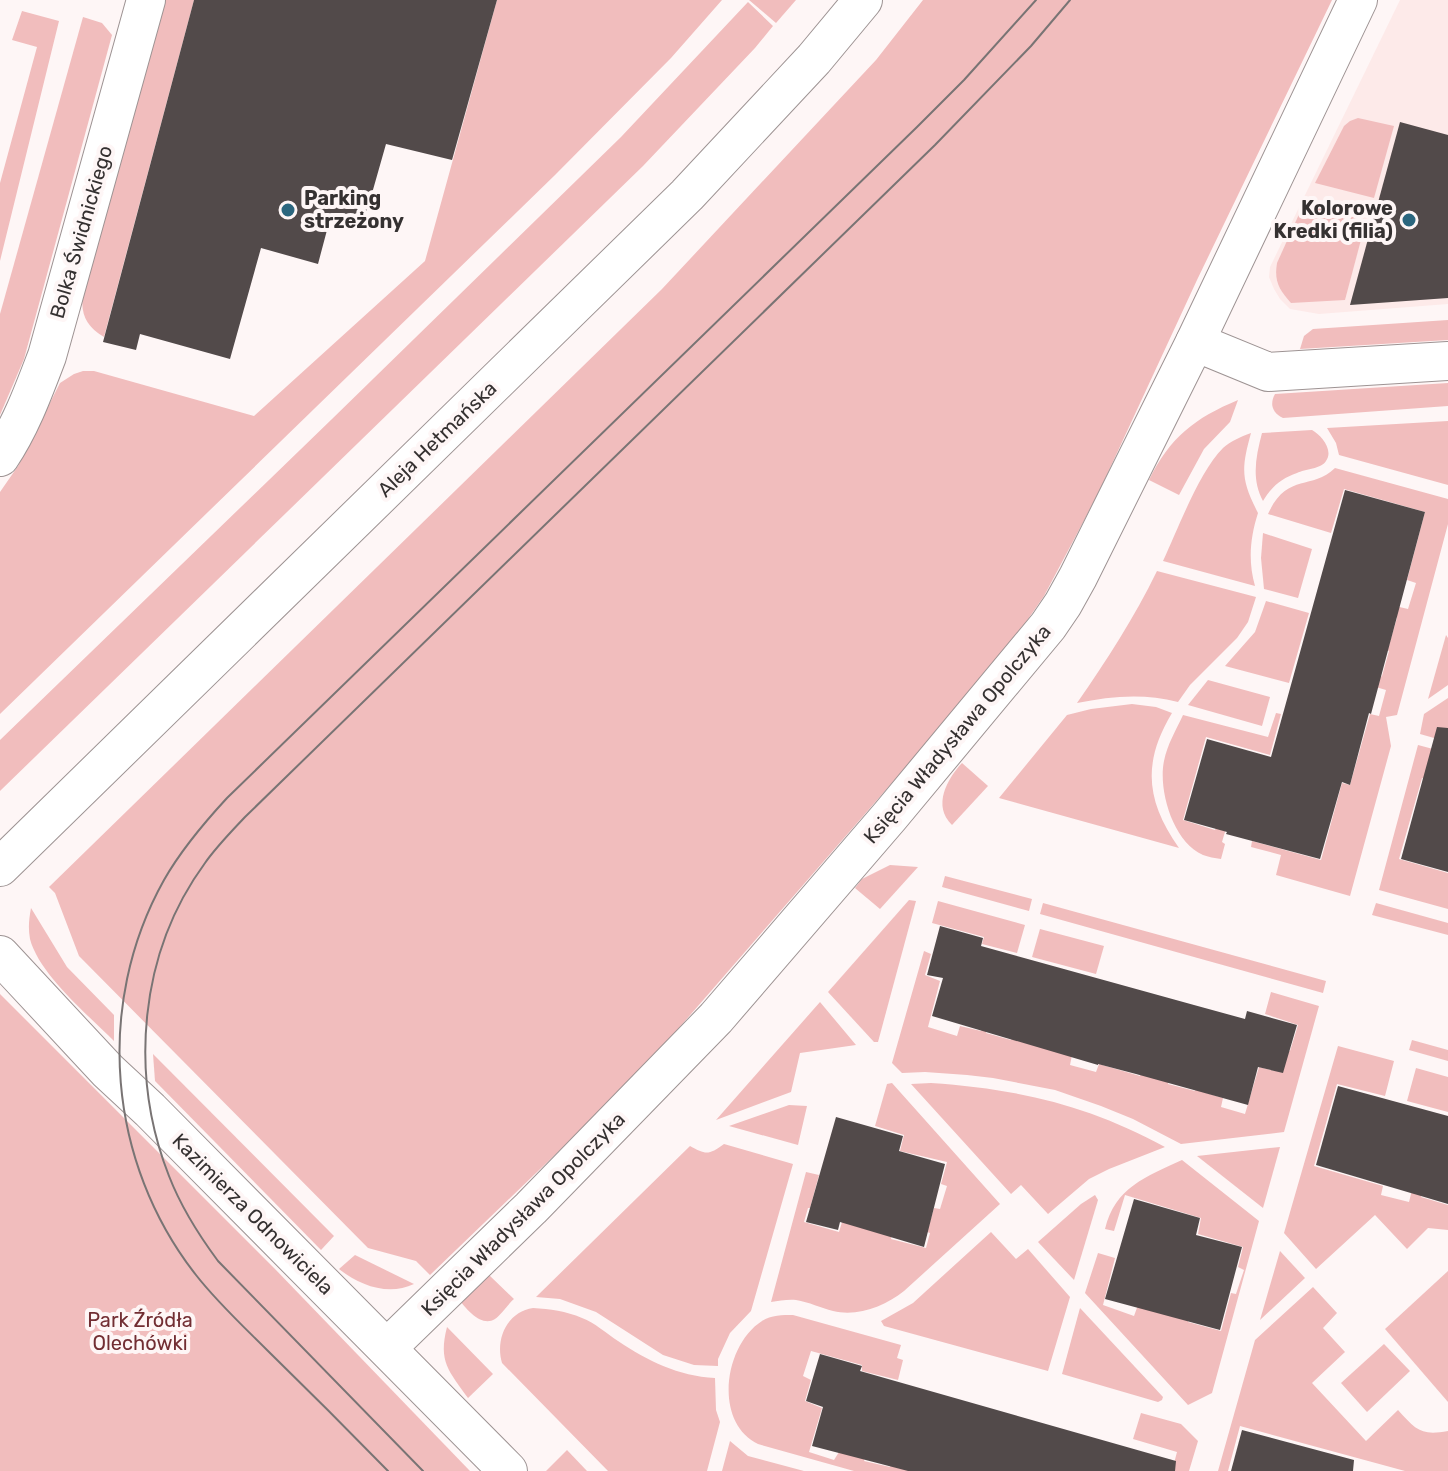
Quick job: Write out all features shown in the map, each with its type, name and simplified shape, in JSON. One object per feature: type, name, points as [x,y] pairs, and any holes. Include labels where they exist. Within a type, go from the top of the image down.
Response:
[{"type":"street","name":"Bolka Świdnickiego","points":[[0,457],[26,409],[47,356],[146,0]]},
{"type":"street","name":"Aleja Hetmańska","points":[[0,867],[687,195],[804,70],[863,0]]},
{"type":"street","name":"Księcia Władysława Opolczyka","points":[[387,1348],[542,1197],[716,1018],[1048,626],[1078,577],[1195,342],[1358,0]]},
{"type":"street","points":[[1195,342],[1268,372],[1448,361]]},
{"type":"street","name":"Kazimierza Odnowiciela","points":[[0,955],[108,1071],[508,1471]]},
{"type":"shaded area","points":[[1400,0],[1448,0],[1448,304],[1319,314],[1290,309],[1274,289],[1269,277],[1270,267]]},
{"type":"green space","points":[[164,0],[194,0],[104,337],[86,319],[83,295]]},
{"type":"green space","points":[[497,0],[722,0],[671,58],[555,175],[0,714],[0,492],[18,466],[60,383],[74,374],[94,371],[254,416],[425,261]]},
{"type":"green space","points":[[749,0],[796,0],[776,23]]},
{"type":"green space","points":[[923,0],[1332,0],[1098,494],[1044,596],[1004,654],[619,1093],[430,1275],[416,1261],[368,1248],[79,956],[55,893],[49,887],[662,289],[876,60]]},
{"type":"green space","points":[[748,2],[773,26],[755,48],[643,166],[0,791],[0,740],[621,137]]},
{"type":"green space","points":[[22,11],[59,21],[0,261],[0,183],[37,47],[12,40]]},
{"type":"green space","points":[[83,17],[102,23],[112,35],[24,359],[0,415],[0,314]]},
{"type":"green space","points":[[1358,118],[1394,126],[1374,198],[1315,183],[1344,126]]},
{"type":"green space","points":[[1305,201],[1366,221],[1345,300],[1291,303],[1278,285],[1277,263]]},
{"type":"green space","points":[[1448,320],[1448,340],[1300,349],[1304,336],[1313,329]]},
{"type":"green space","points":[[1448,383],[1448,406],[1283,418],[1272,405],[1275,394]]},
{"type":"green space","points":[[1238,400],[1230,422],[1204,449],[1179,495],[1149,480],[1166,452],[1185,431],[1209,414]]},
{"type":"green space","points":[[1448,421],[1448,485],[1339,455],[1327,428]]},
{"type":"green space","points":[[1312,430],[1327,448],[1326,461],[1282,480],[1263,501],[1256,476],[1262,433]]},
{"type":"green space","points":[[1251,433],[1244,474],[1258,513],[1251,550],[1255,586],[1163,561],[1214,458],[1229,443]]},
{"type":"green space","points":[[1335,468],[1448,499],[1448,524],[1397,715],[1386,717],[1391,746],[1350,896],[1276,875],[1281,855],[1251,847],[1252,841],[1321,860],[1342,783],[1350,785],[1370,714],[1379,716],[1386,690],[1369,685],[1382,676],[1389,651],[1378,647],[1389,645],[1397,618],[1391,605],[1408,609],[1416,583],[1407,580],[1425,512],[1344,489],[1331,533],[1268,514],[1283,492],[1326,475]]},
{"type":"green space","points":[[1263,533],[1312,549],[1298,598],[1264,589],[1261,558]]},
{"type":"green space","points":[[1157,571],[1256,597],[1248,622],[1178,702],[1128,696],[1077,703],[1120,638]]},
{"type":"green space","points":[[1266,601],[1309,613],[1289,683],[1225,666],[1255,632]]},
{"type":"green space","points":[[1446,635],[1448,685],[1428,699]]},
{"type":"green space","points":[[1208,680],[1270,697],[1262,726],[1188,705]]},
{"type":"green space","points":[[1448,698],[1448,742],[1420,734],[1424,714]]},
{"type":"green space","points":[[1132,704],[1172,713],[1156,749],[1152,782],[1160,814],[1179,848],[999,798],[1067,715]]},
{"type":"green space","points":[[1276,713],[1281,714],[1270,755],[1206,737],[1183,820],[1215,830],[1218,822],[1227,825],[1221,859],[1203,855],[1183,839],[1176,827],[1163,786],[1165,755],[1183,715],[1268,737]]},
{"type":"green space","points":[[1418,745],[1448,753],[1448,784],[1422,778],[1399,859],[1448,873],[1448,909],[1379,890]]},
{"type":"green space","points":[[962,763],[988,786],[952,825],[946,818],[942,801],[951,777]]},
{"type":"green space","points":[[890,865],[918,867],[880,909],[855,888],[862,879]]},
{"type":"green space","points":[[945,876],[1032,899],[1029,911],[942,887]]},
{"type":"green space","points":[[909,900],[916,901],[878,1042],[874,1042],[828,992]]},
{"type":"green space","points":[[938,901],[1025,925],[1017,953],[982,944],[984,937],[932,923]]},
{"type":"green space","points":[[1043,903],[1326,981],[1323,993],[1040,914]]},
{"type":"green space","points":[[1376,903],[1448,923],[1448,935],[1372,915]]},
{"type":"green space","points":[[31,908],[67,967],[114,1015],[114,1041],[43,966],[30,939]]},
{"type":"green space","points":[[1040,929],[1104,946],[1096,974],[1032,957]]},
{"type":"green space","points":[[924,951],[931,954],[925,975],[940,981],[928,1027],[957,1036],[960,1026],[981,1031],[984,1023],[987,1024],[986,1033],[1011,1040],[1014,1031],[1072,1055],[1070,1065],[1096,1072],[1099,1064],[1140,1076],[1143,1067],[1170,1074],[1168,1084],[1195,1091],[1198,1082],[1200,1091],[1223,1098],[1221,1107],[1245,1114],[1259,1067],[1275,1071],[1282,1050],[1290,1051],[1298,1025],[1265,1014],[1271,992],[1319,1006],[1284,1132],[1181,1144],[1133,1119],[1055,1090],[967,1075],[902,1073],[892,1063]]},
{"type":"green space","name":"Park Źródła Olechówki","points":[[0,994],[275,1269],[470,1471],[0,1471]]},
{"type":"green space","points":[[820,1002],[856,1045],[800,1053],[791,1092],[716,1120]]},
{"type":"green space","points":[[1412,1040],[1448,1050],[1448,1061],[1409,1050]]},
{"type":"green space","points":[[1338,1046],[1394,1061],[1385,1096],[1337,1084],[1314,1166],[1383,1186],[1381,1195],[1409,1202],[1413,1186],[1423,1189],[1421,1197],[1448,1205],[1448,1230],[1428,1228],[1407,1249],[1375,1215],[1316,1269],[1284,1233]]},
{"type":"green space","points":[[153,1054],[334,1236],[321,1250],[155,1081]]},
{"type":"green space","points":[[1416,1068],[1448,1077],[1448,1112],[1407,1101]]},
{"type":"green space","points":[[892,1083],[1000,1204],[904,1291],[880,1306],[852,1313],[796,1300],[771,1302],[806,1172],[819,1175],[804,1222],[839,1232],[842,1222],[893,1229],[891,1239],[926,1248],[934,1208],[940,1209],[947,1186],[941,1184],[947,1162],[900,1151],[904,1135],[875,1126],[887,1084]]},
{"type":"green space","points":[[931,1083],[993,1090],[1052,1102],[1108,1120],[1165,1147],[1089,1179],[1048,1214],[1021,1185],[1011,1194],[911,1084]]},
{"type":"green space","points":[[789,1105],[807,1106],[798,1145],[729,1126]]},
{"type":"green space","points":[[724,1144],[793,1164],[751,1311],[730,1333],[718,1366],[694,1365],[663,1355],[596,1312],[560,1299],[536,1297],[690,1146],[707,1152]]},
{"type":"green space","points":[[1280,1147],[1263,1208],[1197,1156]]},
{"type":"green space","points":[[1182,1160],[1259,1221],[1212,1393],[1188,1405],[1085,1293],[1098,1253],[1115,1258],[1103,1305],[1134,1316],[1138,1305],[1190,1313],[1188,1322],[1221,1331],[1231,1293],[1236,1294],[1244,1270],[1238,1267],[1243,1247],[1198,1234],[1201,1218],[1125,1195],[1114,1231],[1105,1229],[1116,1203],[1124,1193],[1144,1178]]},
{"type":"green space","points":[[1095,1195],[1098,1200],[1074,1280],[1038,1242]]},
{"type":"green space","points":[[991,1232],[1016,1259],[1028,1249],[1070,1297],[1048,1371],[884,1326],[881,1321],[913,1303]]},
{"type":"green space","points":[[1280,1251],[1305,1278],[1260,1320]]},
{"type":"green space","points":[[355,1255],[414,1284],[385,1289],[356,1280],[339,1269]]},
{"type":"green space","points":[[1448,1271],[1448,1402],[1385,1329]]},
{"type":"green space","points":[[489,1275],[514,1299],[495,1319],[485,1321],[467,1310],[461,1302]]},
{"type":"green space","points":[[1313,1287],[1337,1313],[1323,1328],[1345,1352],[1312,1383],[1366,1441],[1398,1410],[1420,1430],[1431,1433],[1448,1431],[1448,1471],[1405,1471],[1240,1426],[1228,1471],[1218,1471],[1255,1340]]},
{"type":"green space","points":[[533,1308],[576,1316],[664,1366],[715,1378],[716,1410],[720,1422],[707,1471],[608,1471],[502,1363],[500,1345],[505,1328],[516,1315]]},
{"type":"green space","points":[[1080,1308],[1163,1397],[1162,1400],[1158,1402],[1062,1374]]},
{"type":"green space","points":[[793,1315],[901,1345],[897,1358],[903,1360],[898,1380],[862,1371],[862,1365],[811,1351],[803,1376],[811,1380],[805,1401],[822,1408],[809,1452],[834,1460],[839,1452],[867,1451],[864,1461],[890,1467],[893,1459],[936,1471],[854,1471],[758,1444],[744,1433],[734,1419],[729,1402],[732,1365],[739,1347],[749,1332],[762,1321],[773,1316]]},
{"type":"green space","points":[[447,1327],[493,1374],[468,1398],[447,1366],[444,1349]]},
{"type":"green space","points":[[1384,1344],[1410,1371],[1367,1412],[1341,1383]]},
{"type":"green space","points":[[1141,1413],[1181,1424],[1198,1441],[1189,1471],[1172,1471],[1177,1452],[1133,1439]]},
{"type":"green space","points":[[730,1441],[748,1456],[804,1471],[722,1471]]},
{"type":"green space","points":[[567,1450],[587,1471],[546,1471]]},
{"type":"building","name":"Parking strzeżony","points":[[194,0],[497,0],[452,160],[386,144],[363,225],[331,215],[318,264],[261,248],[230,359],[140,334],[136,350],[103,342]]},
{"type":"building","points":[[1400,122],[1448,135],[1448,298],[1350,305]]},
{"type":"building","points":[[1345,490],[1425,512],[1350,785],[1342,782],[1320,859],[1184,820],[1207,739],[1271,757]]},
{"type":"building","points":[[1437,727],[1448,728],[1448,872],[1401,859]]},
{"type":"building","points":[[940,926],[983,938],[981,946],[1245,1019],[1247,1011],[1297,1025],[1283,1073],[1258,1067],[1248,1105],[932,1016],[943,978],[927,975]]},
{"type":"building","points":[[1338,1086],[1448,1116],[1448,1204],[1316,1165]]},
{"type":"building","points":[[836,1117],[903,1136],[899,1151],[945,1164],[924,1247],[840,1222],[838,1230],[806,1222]]},
{"type":"building","points":[[1134,1199],[1200,1218],[1196,1235],[1242,1247],[1220,1330],[1105,1299]]},
{"type":"building","points":[[820,1354],[862,1366],[860,1371],[1176,1461],[1175,1471],[908,1471],[812,1446],[823,1407],[806,1401]]},
{"type":"building","points":[[1242,1430],[1354,1460],[1353,1471],[1231,1471]]},
{"type":"tram line","points":[[388,1471],[204,1285],[166,1231],[144,1184],[129,1134],[121,1082],[120,1030],[127,979],[142,928],[171,869],[227,798],[917,127],[1036,0]]},
{"type":"tram line","points":[[423,1471],[218,1261],[179,1199],[156,1137],[148,1097],[145,1056],[147,1015],[154,975],[166,936],[183,898],[205,863],[245,817],[935,145],[1031,46],[1070,0]]},
{"type":"place","name":"Parking strzeżony","points":[[288,210]]},
{"type":"place","name":"Kolorowe Kredki (filia)","points":[[1409,220]]}]
